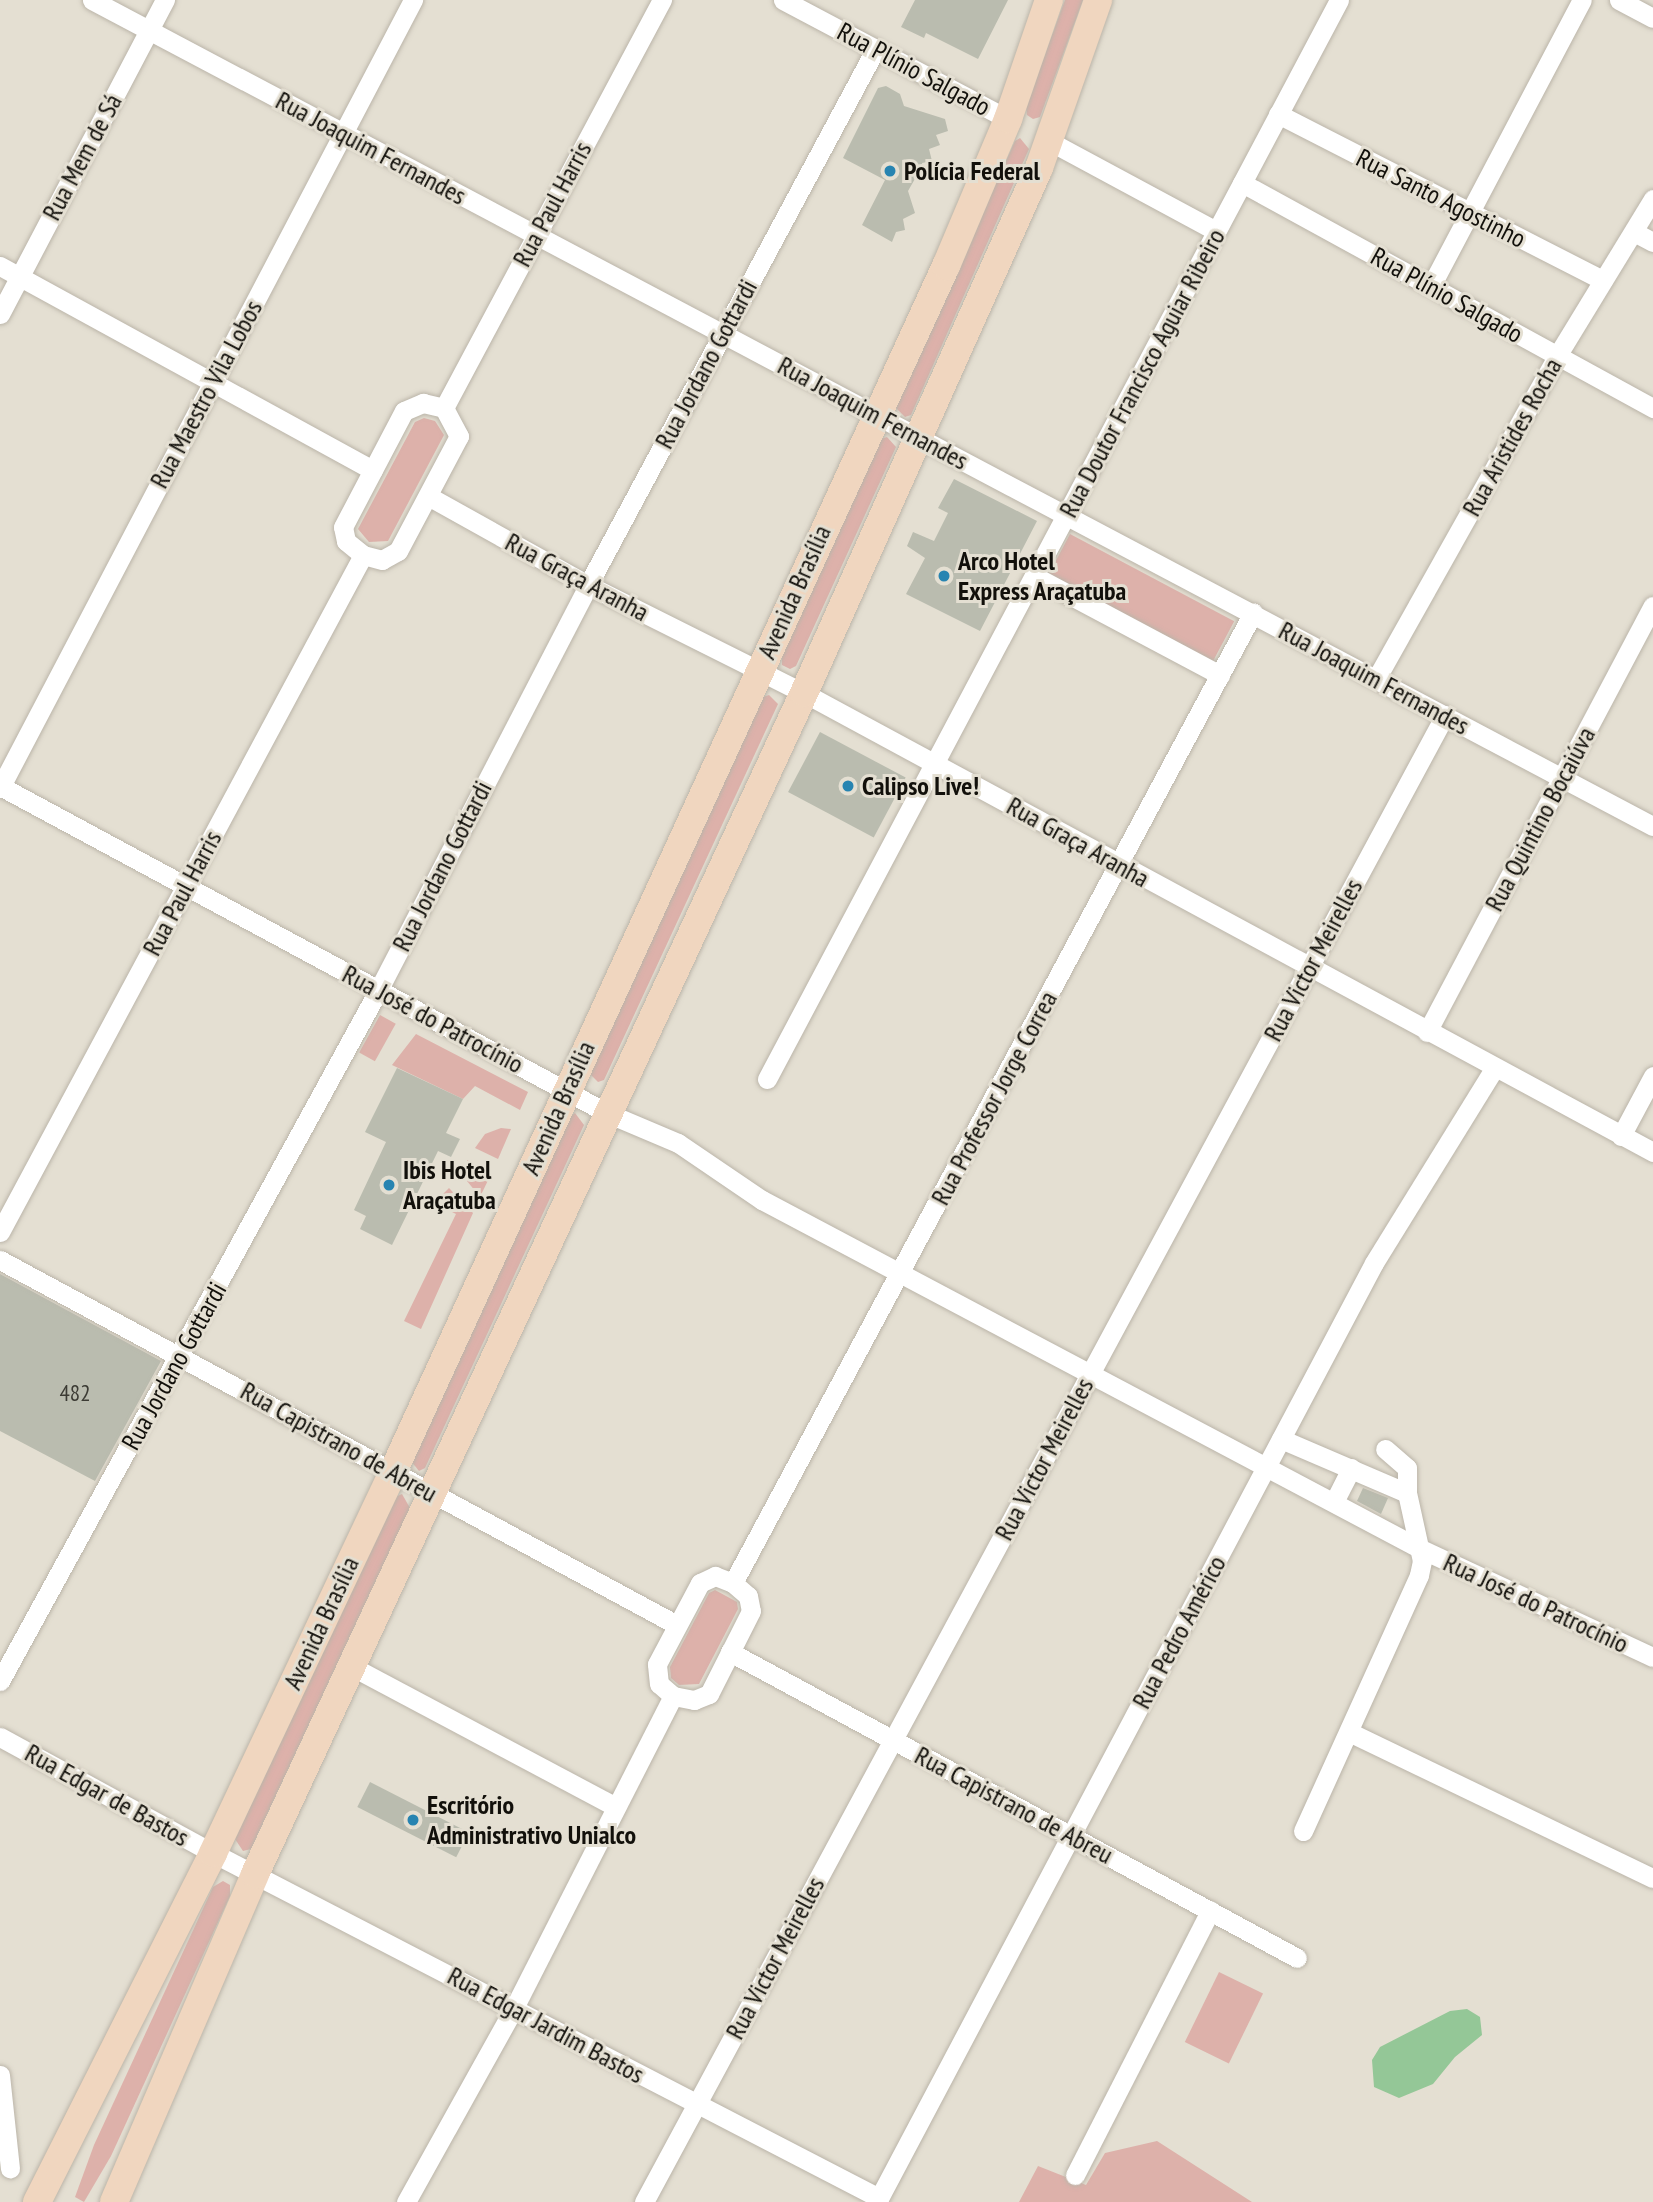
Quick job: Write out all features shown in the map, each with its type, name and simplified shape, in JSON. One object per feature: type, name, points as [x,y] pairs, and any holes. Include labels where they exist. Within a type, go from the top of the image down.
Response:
[{"type":"main road","name":"Avenida Brasília","points":[[37,2202],[213,1853],[393,1472],[565,1090],[875,414],[946,266],[1008,119],[1049,0]]},
{"type":"main road","name":"Avenida Brasília","points":[[114,2202],[255,1874],[804,693],[1049,141],[1098,0]]},
{"type":"street","name":"Rua Joaquim Fernandes","points":[[92,0],[1653,826]]},
{"type":"street","name":"Rua Mem de Sá","points":[[0,314],[165,0]]},
{"type":"street","name":"Rua Maestro Vila Lobos","points":[[0,787],[413,0]]},
{"type":"street","name":"Rua Paul Harris","points":[[444,408],[662,0]]},
{"type":"street","name":"Rua Plínio Salgado","points":[[783,0],[1008,119]]},
{"type":"street","name":"Rua Doutor Francisco Aguiar Ribeiro","points":[[767,1079],[1339,0]]},
{"type":"street","points":[[1431,286],[1582,0]]},
{"type":"street","points":[[1619,0],[1653,18]]},
{"type":"street","name":"Rua Jordano Gottardi","points":[[0,1681],[379,989],[588,584],[876,48]]},
{"type":"street","name":"Rua Santo Agostinho","points":[[1278,114],[1603,280]]},
{"type":"street","points":[[1049,141],[1216,231]]},
{"type":"street","name":"Rua Plínio Salgado","points":[[1242,183],[1653,408]]},
{"type":"street","name":"Rua Aristides Rocha","points":[[1376,679],[1557,356],[1653,199]]},
{"type":"street","points":[[1634,232],[1653,242]]},
{"type":"street","points":[[0,266],[373,470]]},
{"type":"street","points":[[424,403],[444,408],[459,436],[398,551],[382,560],[363,555],[346,541],[343,527],[404,411],[424,403]]},
{"type":"street","name":"Rua Graça Aranha","points":[[428,496],[588,584],[804,693],[1494,1069],[1653,1152]]},
{"type":"street","name":"Rua Paul Harris","points":[[0,1231],[363,555]]},
{"type":"street","points":[[1034,576],[1220,675]]},
{"type":"street","name":"Rua Quintino Bocaiúva","points":[[1427,1032],[1653,606]]},
{"type":"street","name":"Rua Professor Jorge Correa","points":[[733,1583],[1253,613]]},
{"type":"street","name":"Rua Victor Meirelles","points":[[644,2202],[1445,715]]},
{"type":"street","name":"Rua José do Patrocínio","points":[[0,787],[607,1113],[678,1143],[740,1188],[1091,1373]]},
{"type":"street","name":"Rua Pedro Américo","points":[[878,2200],[1374,1263],[1494,1069]]},
{"type":"street","points":[[1621,1136],[1653,1076]]},
{"type":"street","name":"Rua Capistrano de Abreu","points":[[0,1260],[677,1625]]},
{"type":"street","points":[[1091,1373],[1266,1467]]},
{"type":"street","points":[[1281,1439],[1407,1493]]},
{"type":"street","points":[[1303,1831],[1417,1586],[1419,1548],[1407,1493],[1407,1468],[1385,1450]]},
{"type":"street","name":"Rua José do Patrocínio","points":[[1266,1467],[1419,1548],[1653,1657]]},
{"type":"street","points":[[1334,1502],[1351,1468]]},
{"type":"street","points":[[715,1576],[733,1583],[748,1596],[751,1611],[709,1694],[694,1700],[673,1696],[659,1684],[656,1664],[700,1583],[715,1576]]},
{"type":"street","name":"Rua Capistrano de Abreu","points":[[730,1652],[1297,1958]]},
{"type":"street","points":[[351,1666],[616,1807]]},
{"type":"street","points":[[406,2202],[514,2008],[673,1696]]},
{"type":"street","points":[[1349,1732],[1653,1878]]},
{"type":"street","name":"Rua Edgar de Bastos","points":[[0,1737],[213,1853]]},
{"type":"street","name":"Rua Edgar Jardim Bastos","points":[[213,1853],[878,2200]]},
{"type":"street","points":[[1075,2175],[1210,1911]]},
{"type":"street","points":[[0,2075],[10,2168]]},
{"type":"shaded area","points":[[1065,0],[1083,0],[1040,117],[1033,119],[1027,115],[1026,106]]},
{"type":"shaded area","points":[[1020,138],[1029,149],[911,415],[905,417],[896,408],[1015,141]]},
{"type":"shaded area","points":[[424,418],[435,421],[444,435],[388,541],[369,542],[358,529],[415,422]]},
{"type":"shaded area","points":[[887,437],[896,447],[796,666],[790,669],[782,665],[782,657],[881,439]]},
{"type":"shaded area","points":[[1070,534],[1234,621],[1212,663],[1048,575]]},
{"type":"shaded area","points":[[769,695],[778,704],[604,1080],[598,1082],[589,1073],[763,697]]},
{"type":"shaded area","points":[[380,1015],[396,1024],[375,1061],[359,1053]]},
{"type":"shaded area","points":[[416,1034],[528,1092],[520,1110],[475,1086],[463,1099],[392,1065]]},
{"type":"shaded area","points":[[575,1113],[584,1125],[425,1468],[419,1471],[411,1461],[568,1118]]},
{"type":"shaded area","points":[[501,1128],[511,1129],[498,1159],[475,1148],[485,1134]]},
{"type":"shaded area","points":[[467,1160],[492,1172],[480,1197],[467,1181]]},
{"type":"shaded area","points":[[449,1188],[473,1213],[421,1329],[404,1321],[456,1214],[434,1203]]},
{"type":"shaded area","points":[[402,1494],[410,1508],[251,1849],[243,1851],[235,1839],[393,1498]]},
{"type":"shaded area","points":[[715,1590],[737,1602],[738,1609],[699,1684],[679,1685],[671,1678],[670,1667],[709,1593]]},
{"type":"shaded area","points":[[223,1881],[230,1885],[230,1896],[111,2156],[84,2202],[75,2197],[94,2145],[213,1887]]},
{"type":"shaded area","points":[[1219,1972],[1263,1993],[1229,2064],[1185,2042]]},
{"type":"shaded area","points":[[1467,2009],[1480,2017],[1482,2035],[1455,2057],[1433,2084],[1399,2098],[1374,2087],[1372,2060],[1380,2047],[1450,2011]]},
{"type":"shaded area","points":[[1157,2141],[1252,2202],[1019,2202],[1038,2166],[1086,2185],[1105,2153]]},
{"type":"building","points":[[915,0],[1008,0],[978,59],[926,33],[924,38],[901,27]]},
{"type":"building","points":[[886,86],[900,94],[904,106],[945,119],[948,131],[936,135],[940,145],[929,149],[932,161],[922,163],[924,176],[916,177],[908,191],[915,213],[903,219],[905,230],[896,232],[892,242],[862,225],[885,180],[843,158],[878,88]]},
{"type":"building","points":[[954,479],[1037,521],[980,631],[906,594],[925,558],[907,546],[913,532],[934,541],[948,513],[938,508]]},
{"type":"building","name":"Calipso Live!","points":[[820,732],[906,778],[874,838],[788,792]]},
{"type":"building","points":[[397,1068],[463,1099],[446,1133],[460,1139],[451,1157],[438,1151],[392,1245],[360,1229],[366,1216],[354,1210],[386,1142],[365,1132]]},
{"type":"building","points":[[0,1274],[161,1361],[95,1481],[0,1431]]},
{"type":"building","points":[[1363,1488],[1388,1498],[1381,1514],[1357,1501]]},
{"type":"building","name":"Escritório Administrativo Unialco","points":[[370,1782],[469,1832],[456,1857],[357,1807]]},
{"type":"place","name":"Polícia Federal","points":[[890,171]]},
{"type":"place","name":"Arco Hotel Express Araçatuba","points":[[944,576]]},
{"type":"place","name":"Calipso Live!","points":[[848,786]]},
{"type":"place","name":"Ibis Hotel Araçatuba","points":[[389,1185]]},
{"type":"place","name":"Escritório Administrativo Unialco","points":[[413,1820]]}]
